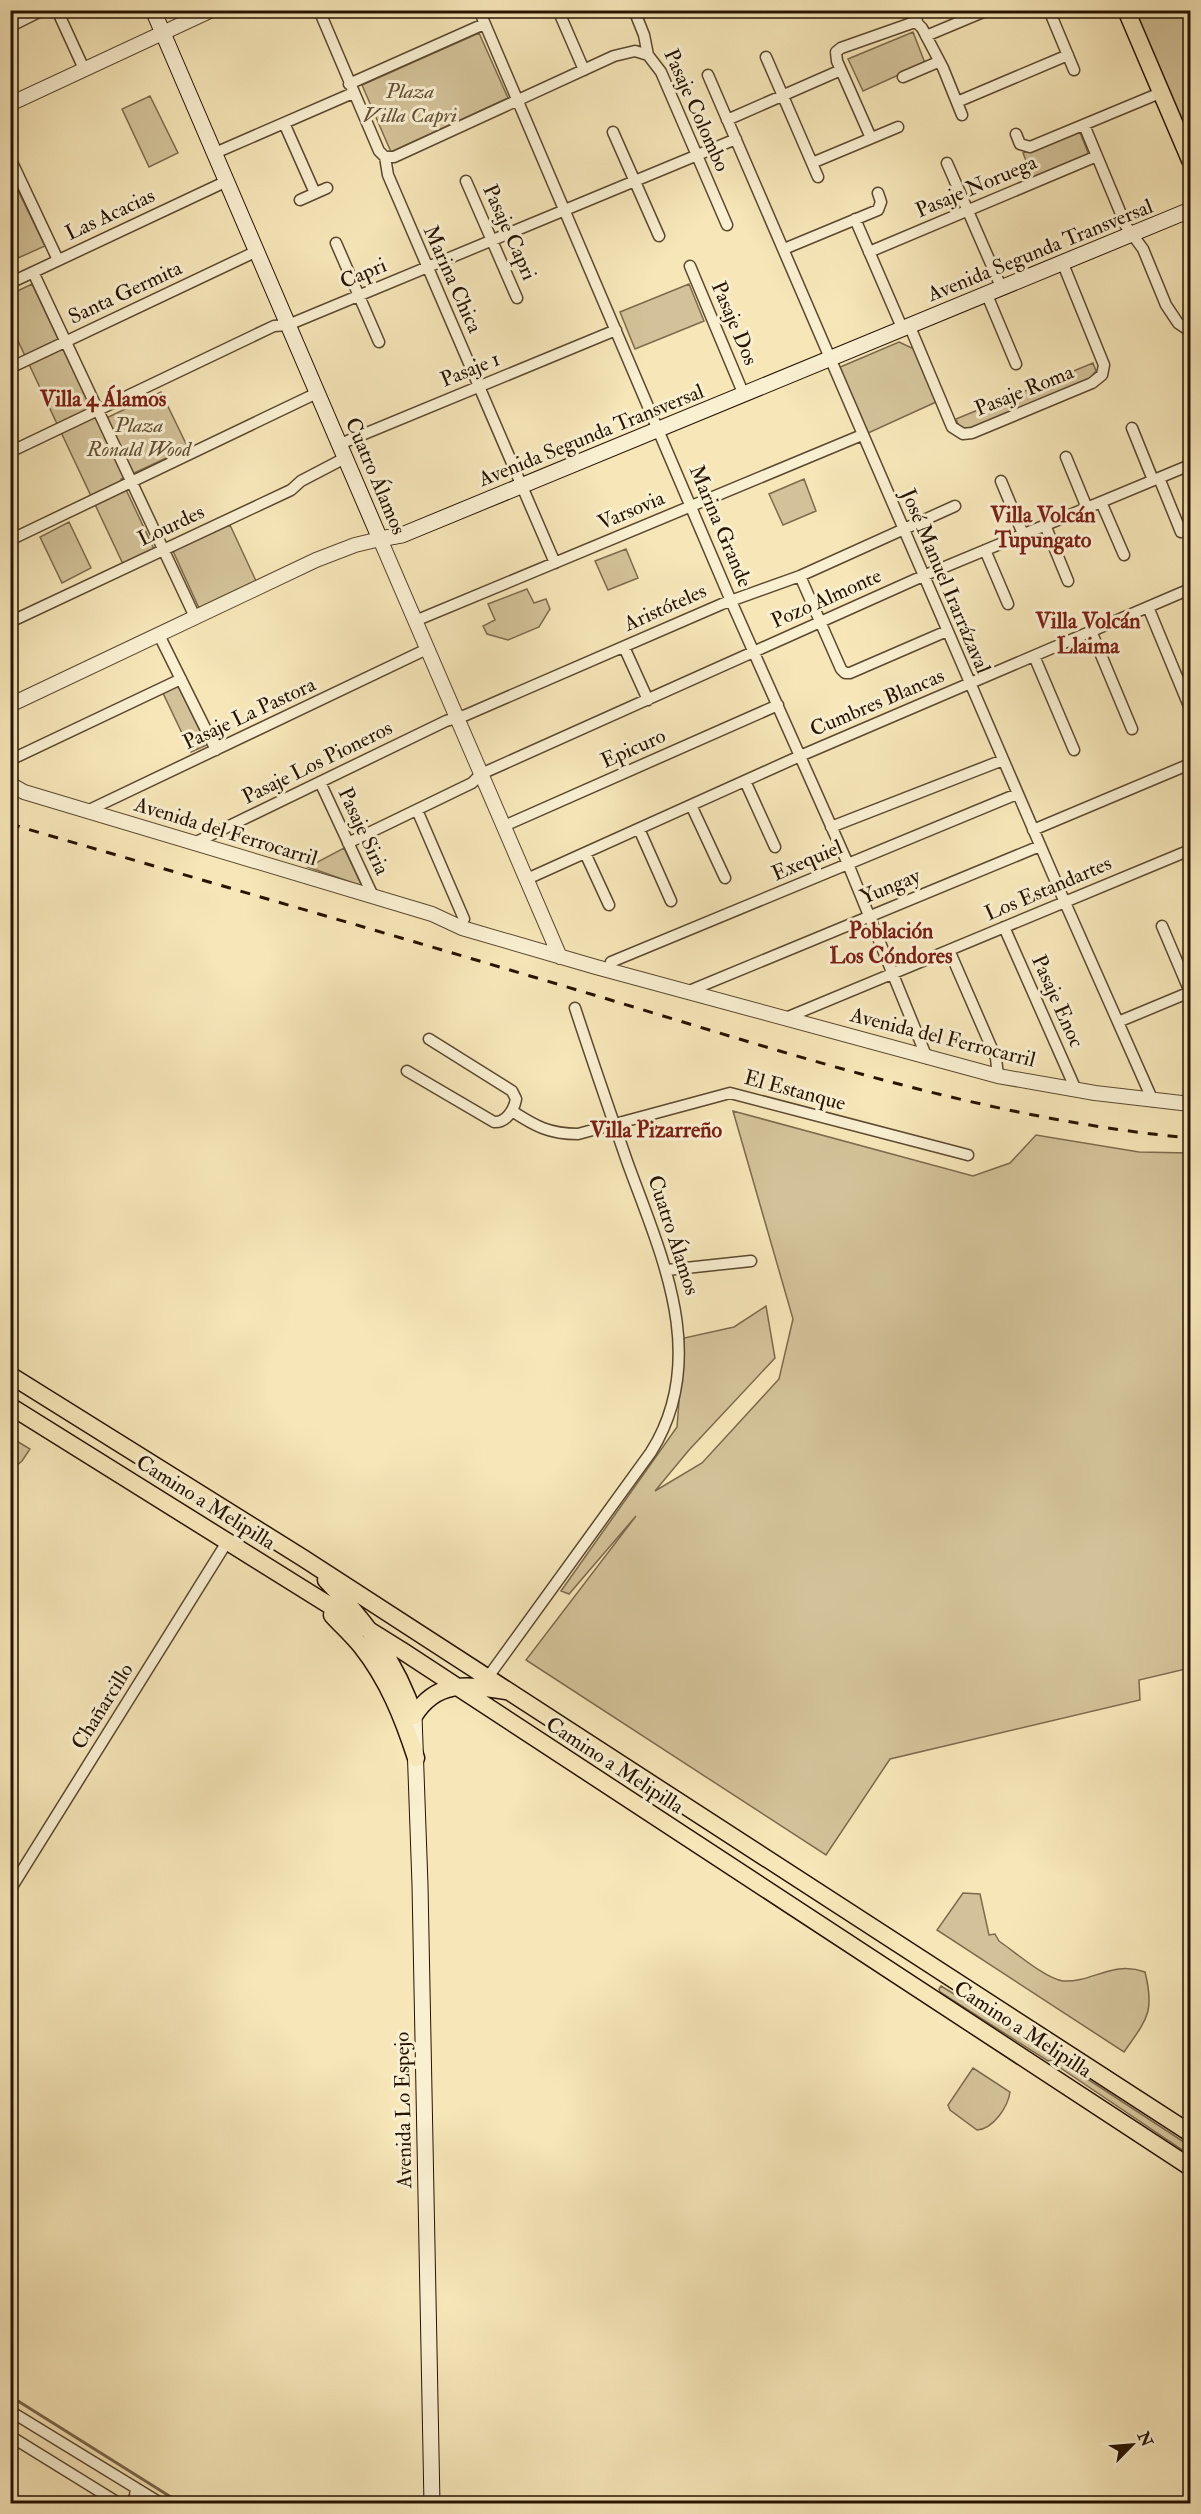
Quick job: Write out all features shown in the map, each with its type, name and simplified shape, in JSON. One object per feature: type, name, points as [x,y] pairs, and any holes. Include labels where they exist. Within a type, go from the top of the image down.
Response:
[{"type":"main road","name":"Cuatro Álamos","points":[[153,10],[380,539]]},
{"type":"main road","points":[[1126,10],[1160,93],[1191,160]]},
{"type":"main road","name":"Avenida Segunda Transversal","points":[[380,539],[402,535],[1191,210]]},
{"type":"main road","name":"Camino a Melipilla","points":[[10,1375],[303,1558],[1191,2133]]},
{"type":"main road","name":"Camino a Melipilla","points":[[10,1406],[460,1689],[1191,2167]]},
{"type":"main road","points":[[303,1558],[337,1592],[371,1632],[393,1665],[414,1716],[429,1698],[441,1690],[510,1692]]},
{"type":"main road","points":[[321,1600],[363,1650],[386,1684],[399,1711],[416,1758]]},
{"type":"main road","points":[[415,1739],[422,1720],[434,1706],[460,1689]]},
{"type":"main road","name":"Avenida Lo Espejo","points":[[414,1716],[432,2504]]},
{"type":"main road","points":[[575,1766],[580,1750],[590,1744]]},
{"type":"main road","points":[[924,1991],[929,1974],[939,1968]]},
{"type":"street","points":[[11,26],[43,10]]},
{"type":"street","points":[[57,10],[84,69]]},
{"type":"street","points":[[10,104],[213,10]]},
{"type":"street","name":"Marina Chica","points":[[319,10],[379,151],[385,157],[388,175],[555,563]]},
{"type":"street","name":"Marina Grande","points":[[479,10],[731,601],[848,864],[927,1058]]},
{"type":"street","points":[[558,10],[584,70]]},
{"type":"street","name":"Pasaje Colombo","points":[[634,10],[644,35],[648,55],[661,72],[727,225]]},
{"type":"street","points":[[916,10],[917,23],[943,68],[962,115]]},
{"type":"street","points":[[926,36],[988,10]]},
{"type":"street","points":[[1048,10],[1074,70]]},
{"type":"street","points":[[871,138],[835,55],[841,48],[917,23]]},
{"type":"street","points":[[215,153],[284,123],[484,24]]},
{"type":"street","points":[[385,157],[396,156],[628,52],[641,51],[648,55]]},
{"type":"street","points":[[957,102],[1068,55]]},
{"type":"street","points":[[766,57],[818,177]]},
{"type":"street","points":[[903,77],[938,62]]},
{"type":"street","points":[[727,120],[841,70]]},
{"type":"street","name":"José Manuel Irarrázaval","points":[[708,75],[1017,794],[1153,1101]]},
{"type":"street","name":"Pasaje Noruega","points":[[1016,134],[1020,144],[1030,147],[1160,93]]},
{"type":"street","points":[[284,123],[315,193]]},
{"type":"street","points":[[1084,125],[1126,226],[1143,249],[1166,305],[1178,323],[1191,331]]},
{"type":"street","points":[[812,163],[898,127]]},
{"type":"street","points":[[613,132],[659,236]]},
{"type":"street","name":"Capri","points":[[10,452],[274,326],[288,325],[736,139]]},
{"type":"street","name":"Pasaje Noruega","points":[[869,252],[1097,156]]},
{"type":"street","points":[[10,158],[58,260]]},
{"type":"street","points":[[947,163],[1002,289]]},
{"type":"street","name":"Las Acacias","points":[[10,283],[226,181]]},
{"type":"street","name":"Pasaje Capri","points":[[466,182],[518,298]]},
{"type":"street","points":[[300,200],[327,188]]},
{"type":"street","points":[[784,249],[880,208],[878,193]]},
{"type":"street","points":[[855,219],[907,328]]},
{"type":"street","points":[[336,243],[379,342]]},
{"type":"street","name":"Santa Germita","points":[[10,368],[256,251]]},
{"type":"street","name":"Pasaje Roma","points":[[907,328],[950,423],[958,433],[972,433],[1092,384],[1102,375],[1103,360],[1063,264]]},
{"type":"street","name":"Pasaje Dos","points":[[690,266],[744,395]]},
{"type":"street","points":[[33,272],[195,618]]},
{"type":"street","points":[[987,295],[1016,364]]},
{"type":"street","name":"Pasaje 1","points":[[342,451],[479,387],[616,330]]},
{"type":"street","points":[[10,540],[317,393]]},
{"type":"street","points":[[1132,428],[1181,532]]},
{"type":"street","name":"Varsovia","points":[[415,621],[862,435]]},
{"type":"street","name":"Lourdes","points":[[10,622],[294,488],[342,451]]},
{"type":"street","points":[[1066,457],[1087,508]]},
{"type":"street","name":"Pozo Almonte","points":[[348,843],[472,783],[481,774],[923,576],[1191,465]]},
{"type":"street","points":[[1001,482],[1023,534]]},
{"type":"street","points":[[1101,502],[1124,555]]},
{"type":"street","name":"Aristóteles","points":[[457,718],[731,601],[800,576],[894,536],[903,528],[955,506]]},
{"type":"street","points":[[1045,525],[1068,581]]},
{"type":"street","name":"Avenida Segunda Transversal","points":[[10,705],[335,552],[380,539]]},
{"type":"street","name":"Cuatro Álamos","points":[[380,539],[558,952]]},
{"type":"street","points":[[985,550],[1008,604]]},
{"type":"street","points":[[800,576],[841,669],[845,673],[850,673],[947,631]]},
{"type":"street","name":"Cumbres Blancas","points":[[527,879],[800,756],[1191,590]]},
{"type":"street","points":[[1148,607],[1190,706]]},
{"type":"street","points":[[1091,631],[1132,729]]},
{"type":"street","points":[[159,634],[216,750]]},
{"type":"street","points":[[624,646],[648,700]]},
{"type":"street","name":"Pasaje La Pastora","points":[[87,811],[428,649]]},
{"type":"street","points":[[1034,656],[1074,750]]},
{"type":"street","points":[[10,760],[181,679]]},
{"type":"street","name":"Epicuro","points":[[504,826],[778,705]]},
{"type":"street","name":"Pasaje Los Pioneros","points":[[194,843],[457,718]]},
{"type":"street","points":[[831,827],[1003,759]]},
{"type":"street","points":[[1033,830],[1191,764]]},
{"type":"street","points":[[745,781],[776,847]]},
{"type":"street","name":"Pasaje Siria","points":[[320,782],[373,896]]},
{"type":"street","name":"Avenida del Ferrocarril","points":[[10,784],[24,792],[432,914],[462,928],[558,952],[611,962],[666,980],[689,991]]},
{"type":"street","name":"Exequiel","points":[[611,962],[1017,794]]},
{"type":"street","points":[[691,805],[724,878]]},
{"type":"street","points":[[417,810],[464,919]]},
{"type":"street","points":[[639,829],[671,901]]},
{"type":"street","name":"Yungay","points":[[689,991],[1040,846]]},
{"type":"street","name":"Los Estandartes","points":[[788,1017],[1191,850]]},
{"type":"street","points":[[585,853],[609,905]]},
{"type":"street","name":"Avenida del Ferrocarril","points":[[432,914],[464,919],[649,982],[788,1017],[927,1058],[998,1076],[1076,1090],[1191,1104]]},
{"type":"street","points":[[1118,1022],[1190,992],[1162,926]]},
{"type":"street","name":"Pasaje Enoc","points":[[1004,927],[1076,1090]]},
{"type":"street","points":[[949,950],[996,1058],[998,1076]]},
{"type":"street","name":"Cuatro Álamos","points":[[488,1677],[640,1468],[666,1425],[675,1396],[679,1358],[677,1322],[667,1270],[574,1008]]},
{"type":"street","points":[[407,1071],[494,1122],[503,1121],[512,1111],[516,1099],[512,1091],[429,1039]]},
{"type":"street","name":"El Estanque","points":[[512,1111],[539,1128],[561,1134],[578,1134],[615,1126],[730,1093],[968,1155]]},
{"type":"street","points":[[667,1270],[751,1261]]},
{"type":"street","name":"Chañarcillo","points":[[10,1890],[227,1542]]},
{"type":"street","points":[[10,2412],[162,2504]]},
{"type":"street","points":[[10,2436],[120,2504]]},
{"type":"street","points":[[131,2504],[136,2488]]},
{"type":"green space","points":[[1133,11],[1190,11],[1190,144]]},
{"type":"green space","points":[[913,32],[925,63],[863,91],[848,59]]},
{"type":"green space","name":"Plaza Villa Capri","points":[[479,33],[508,98],[391,152],[362,85]]},
{"type":"green space","points":[[150,96],[178,153],[149,167],[122,109]]},
{"type":"green space","points":[[1079,130],[1089,155],[1033,179],[1023,153]]},
{"type":"green space","points":[[10,174],[45,246],[18,258],[11,242]]},
{"type":"green space","name":"Plaza Ronald Wood","points":[[32,284],[98,422],[161,392],[188,448],[121,479],[154,549],[123,564],[11,326],[11,294]]},
{"type":"green space","points":[[689,284],[704,321],[635,349],[620,312]]},
{"type":"green space","points":[[899,342],[914,349],[936,402],[866,434],[838,368]]},
{"type":"green space","points":[[1093,363],[1096,371],[1089,379],[969,429],[959,427],[956,419]]},
{"type":"green space","points":[[804,479],[816,511],[783,525],[769,494]]},
{"type":"green space","points":[[69,522],[91,568],[62,583],[40,537]]},
{"type":"green space","points":[[230,525],[256,581],[199,608],[173,551]]},
{"type":"green space","points":[[626,549],[638,578],[608,590],[595,561]]},
{"type":"green space","points":[[527,589],[534,603],[546,599],[550,609],[539,627],[508,640],[487,634],[483,626],[495,620],[488,604]]},
{"type":"green space","points":[[177,683],[207,745],[191,752],[162,691]]},
{"type":"green space","points":[[344,848],[362,886],[308,867]]},
{"type":"green space","points":[[733,1111],[973,1176],[1010,1163],[1036,1135],[1139,1152],[1190,1153],[1190,1668],[1139,1680],[1140,1700],[890,1759],[826,1855],[526,1660],[636,1516],[569,1594],[561,1591],[677,1427],[684,1338],[734,1327],[766,1306],[775,1358],[689,1450],[655,1491],[702,1463],[779,1379],[793,1319]]},
{"type":"green space","points":[[10,1437],[30,1449],[22,1461],[11,1470]]},
{"type":"green space","points":[[963,1893],[980,1894],[989,1935],[995,1934],[999,1941],[1022,1958],[1056,1979],[1073,1981],[1122,1969],[1145,1972],[1149,1997],[1147,2015],[1124,2052],[937,1930]]},
{"type":"green space","points":[[941,1986],[1052,2054],[1053,2060],[1048,2061],[940,1992]]},
{"type":"green space","points":[[1060,2061],[1190,2146],[1190,2155],[1059,2067]]},
{"type":"green space","points":[[973,2068],[1010,2092],[999,2116],[989,2126],[977,2130],[950,2110],[948,2105]]},
{"type":"waterway","points":[[10,2396],[182,2504]]},
{"type":"railway","points":[[10,824],[889,1082],[1038,1116],[1114,1129],[1190,1138]]},
{"type":"district","name":"Villa 4 Álamos","points":[[103,398]]},
{"type":"district","name":"Villa Volcán Tupungato","points":[[1043,526]]},
{"type":"district","name":"Villa Volcán Llaima","points":[[1088,632]]},
{"type":"district","name":"Población Los Cóndores","points":[[891,942]]},
{"type":"district","name":"Villa Pizarreño","points":[[656,1129]]}]
